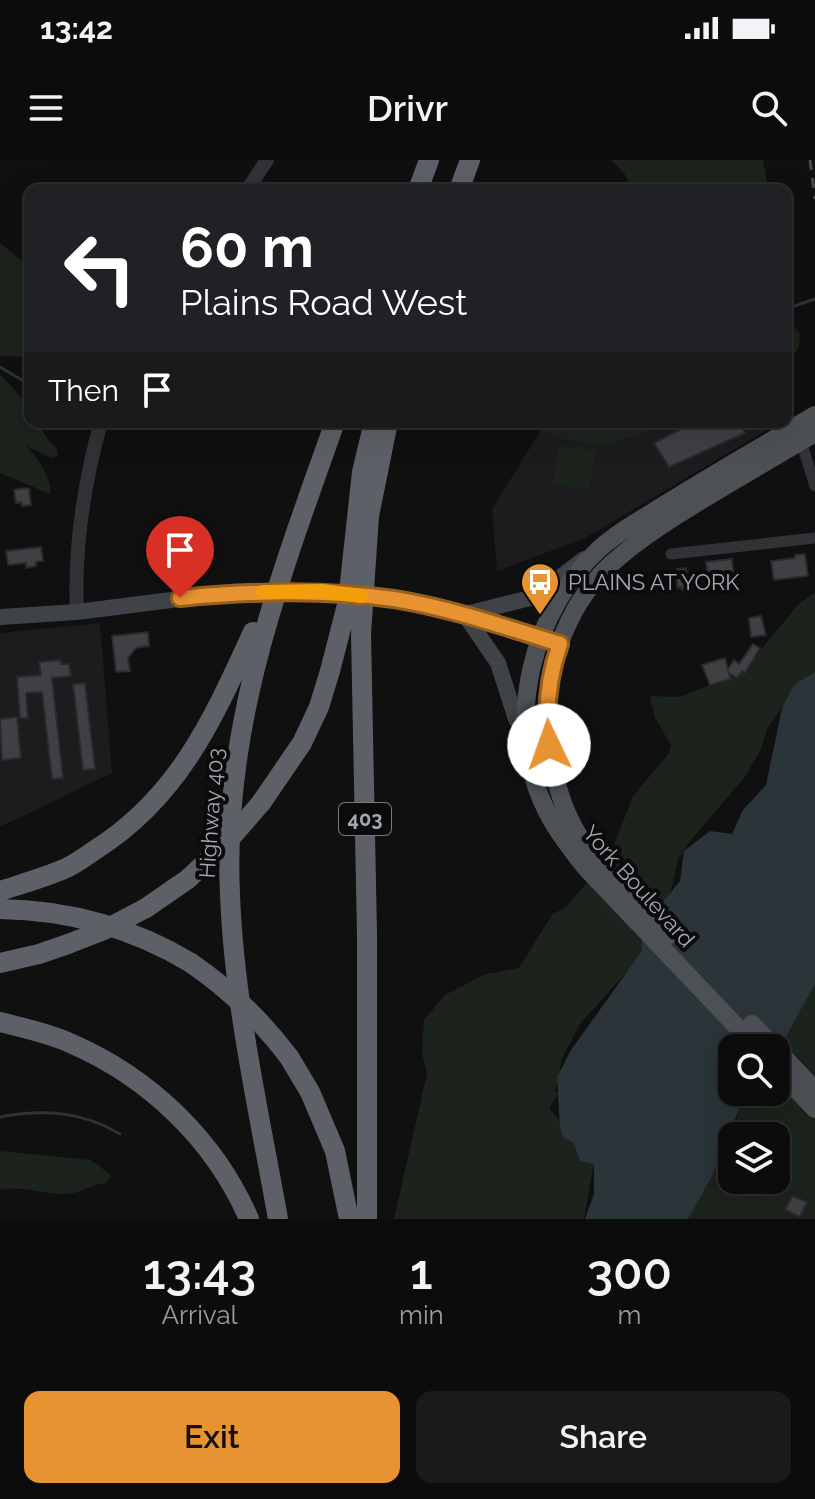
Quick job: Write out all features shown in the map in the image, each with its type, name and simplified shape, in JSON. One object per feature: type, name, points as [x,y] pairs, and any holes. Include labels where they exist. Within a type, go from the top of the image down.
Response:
[{"type":"highway","points":[[420,184],[429,160]]},
{"type":"highway","points":[[461,184],[470,160]]},
{"type":"highway","name":"Highway 403","points":[[278,1219],[245,1026],[230,893],[231,823],[237,758],[256,656],[284,562],[333,428]]},
{"type":"highway","points":[[0,963],[68,944],[146,908],[188,879],[227,842],[261,803],[302,743],[319,707],[330,671],[348,601],[362,472],[373,428]]},
{"type":"highway","name":"403","points":[[367,1219],[367,934],[361,634],[369,516],[387,428]]},
{"type":"highway","points":[[0,891],[66,869],[114,838],[155,802],[191,757],[215,715],[284,562]]},
{"type":"highway","points":[[0,909],[58,913],[103,923],[160,944],[231,994],[269,1030],[310,1092],[335,1151],[349,1219]]},
{"type":"highway","points":[[0,1022],[69,1042],[147,1087],[209,1150],[228,1176],[249,1219]]},
{"type":"main road","name":"York Boulevard","points":[[760,1034],[591,864],[566,844],[541,801],[526,736],[527,698],[539,638],[564,591],[597,551],[684,492],[815,415]]},
{"type":"main road","name":"York Boulevard","points":[[744,1034],[591,864],[569,816],[552,766],[546,724],[548,691],[560,644],[577,607],[609,566],[670,519],[808,437]]},
{"type":"main road","points":[[465,615],[534,597],[575,564],[597,551]]},
{"type":"main road","points":[[0,617],[77,612],[226,593],[322,591],[395,599],[465,615],[560,644]]},
{"type":"main road","points":[[465,615],[498,663],[516,719],[526,736]]},
{"type":"main road","name":"York Boulevard","points":[[790,1064],[815,1090]]},
{"type":"main road","points":[[790,1083],[815,1109]]},
{"type":"street","points":[[251,184],[267,160]]},
{"type":"street","points":[[77,612],[79,533],[90,461],[99,428]]},
{"type":"street","points":[[808,437],[815,486]]},
{"type":"street","points":[[671,554],[815,538]]},
{"type":"shaded area","points":[[611,160],[763,160],[767,184],[630,184]]},
{"type":"shaded area","points":[[0,243],[24,261],[24,357],[0,356]]},
{"type":"shaded area","points":[[792,325],[800,333],[799,347],[792,357]]},
{"type":"shaded area","points":[[0,374],[24,402],[24,428],[41,428],[57,449],[58,456],[51,458],[25,445],[42,467],[50,494],[0,473]]},
{"type":"shaded area","points":[[662,428],[771,428],[585,538],[497,571],[492,509],[541,430],[561,439],[603,447]]},
{"type":"shaded area","points":[[662,428],[603,447],[561,439],[541,430]]},
{"type":"shaded area","points":[[559,446],[595,451],[589,490],[553,485]]},
{"type":"shaded area","points":[[815,592],[815,675],[782,707],[768,727],[760,751],[744,778],[690,841],[678,860],[661,934],[580,1024],[562,1058],[555,1092],[559,1093],[549,1108],[594,1163],[584,1219],[394,1219],[427,1074],[422,1053],[424,1020],[445,995],[486,974],[519,968],[552,915],[567,906],[601,866],[614,845],[633,796],[669,753],[671,745],[655,718],[650,696],[680,697],[743,672],[797,606]]},
{"type":"shaded area","points":[[100,623],[112,773],[0,827],[0,633]]},
{"type":"shaded area","points":[[815,672],[815,984],[788,1034],[718,1034],[718,1106],[741,1106],[734,1122],[718,1122],[718,1161],[688,1219],[585,1219],[594,1194],[594,1164],[580,1161],[574,1143],[564,1138],[560,1128],[557,1077],[571,1050],[642,951],[642,928],[680,881],[684,851],[710,831],[732,834],[743,810],[766,785],[782,708],[794,685]]},
{"type":"shaded area","points":[[815,984],[815,1219],[688,1219],[718,1160],[718,1194],[790,1194],[790,1122],[735,1122],[741,1106],[790,1106],[790,1034],[788,1034]]},
{"type":"shaded area","points":[[0,1151],[91,1160],[112,1176],[105,1184],[73,1193],[18,1188],[0,1190]]},
{"type":"building","points":[[683,428],[743,428],[745,433],[669,467],[654,443]]},
{"type":"building","points":[[29,489],[31,505],[22,506],[21,502],[16,503],[14,490]]},
{"type":"building","points":[[41,547],[43,561],[36,562],[36,566],[26,568],[26,563],[8,565],[6,551]]},
{"type":"building","points":[[805,554],[808,576],[774,580],[771,561]]},
{"type":"building","points":[[732,559],[735,586],[710,589],[706,562]]},
{"type":"building","points":[[686,568],[690,589],[682,590],[678,588],[675,573],[677,569]]},
{"type":"building","points":[[761,616],[766,635],[751,637],[749,618]]},
{"type":"building","points":[[148,632],[149,646],[136,648],[128,658],[130,671],[116,672],[112,636]]},
{"type":"building","points":[[753,644],[760,648],[745,673],[742,671],[737,678],[729,673],[731,679],[710,685],[702,665],[725,658],[728,669],[734,660],[739,664]]},
{"type":"building","points":[[61,660],[61,664],[69,664],[71,676],[52,678],[63,778],[52,779],[42,692],[26,693],[28,718],[20,718],[17,677],[41,675],[39,662]]},
{"type":"building","points":[[85,683],[95,769],[83,770],[73,684]]},
{"type":"building","points":[[17,717],[21,758],[2,760],[0,719]]},
{"type":"building","points":[[792,1196],[807,1202],[800,1217],[785,1210]]},
{"type":"waterway","points":[[792,307],[815,299]]},
{"type":"waterway","points":[[0,367],[24,381]]},
{"type":"waterway","points":[[0,1117],[32,1113],[77,1116],[120,1134]]},
{"type":"railway","points":[[810,160],[815,199]]},
{"type":"slow traffic","points":[[263,592],[322,591],[361,596]]},
{"type":"place","name":"PLAINS AT YORK","points":[[540,616]]},
{"type":"route","points":[[180,598],[226,593],[322,591],[395,599],[465,615],[560,644],[548,691],[546,724],[549,745]]}]
